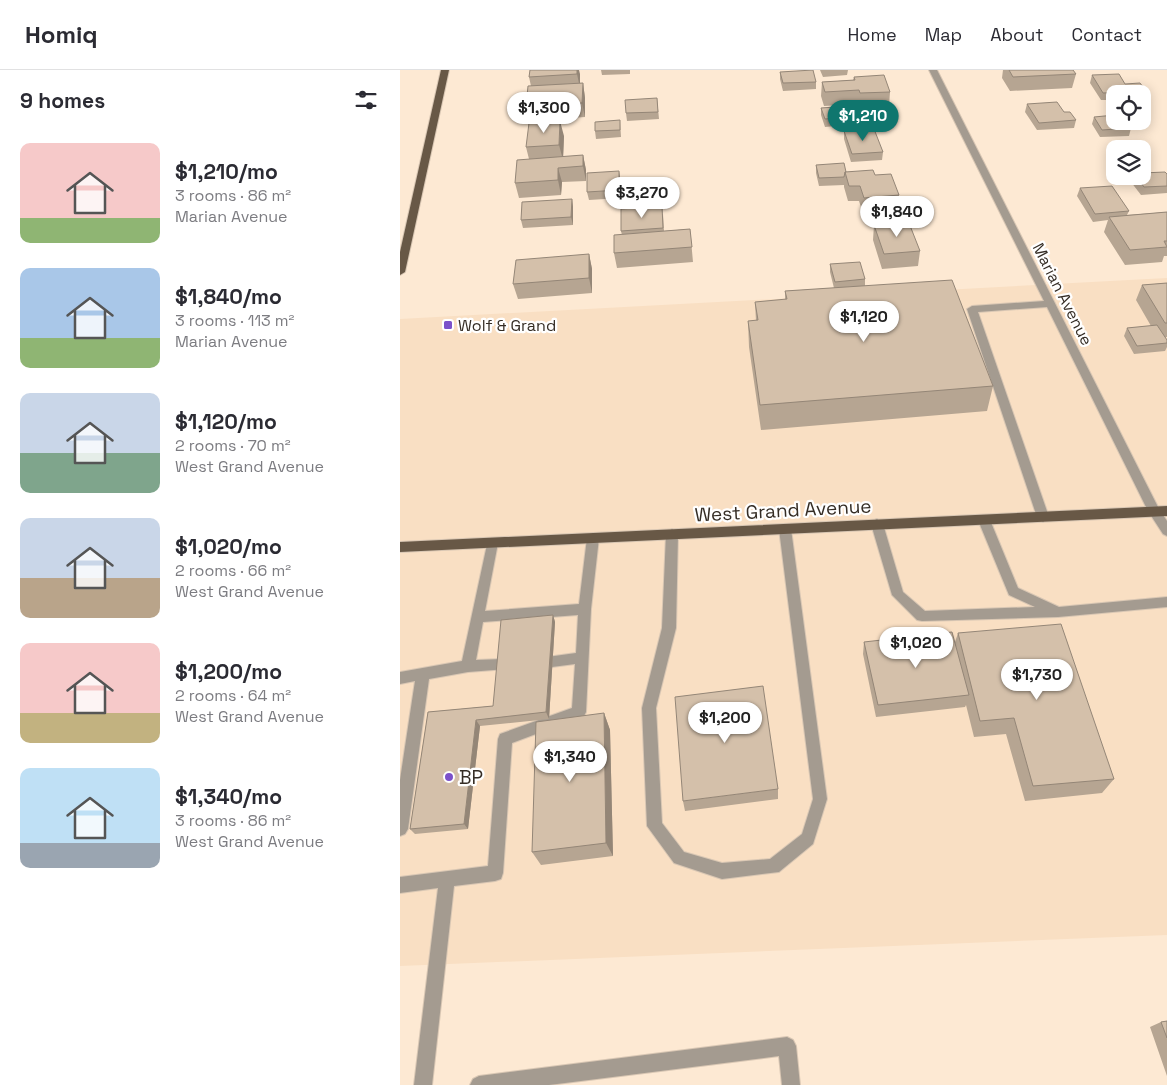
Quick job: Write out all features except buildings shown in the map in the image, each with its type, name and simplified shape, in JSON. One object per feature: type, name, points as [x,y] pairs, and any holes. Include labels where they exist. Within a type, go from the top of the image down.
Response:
[{"type":"main road","points":[[400,272],[445,70]]},
{"type":"main road","name":"West Grand Avenue","points":[[400,547],[1167,511]]},
{"type":"street","name":"Marian Avenue","points":[[933,70],[1154,512],[1167,531]]},
{"type":"street","points":[[1043,517],[972,310],[1050,304]]},
{"type":"street","points":[[984,520],[1013,591],[1058,612]]},
{"type":"street","points":[[877,524],[898,594],[922,616],[1058,612],[1167,602]]},
{"type":"street","points":[[672,534],[669,628],[649,708],[655,826],[680,858],[722,871],[773,866],[808,839],[820,799],[785,529]]},
{"type":"street","points":[[579,712],[593,538]]},
{"type":"street","points":[[468,666],[492,543]]},
{"type":"street","points":[[478,617],[586,609]]},
{"type":"street","points":[[552,661],[582,658]]},
{"type":"street","points":[[400,678],[468,666],[502,665]]},
{"type":"street","points":[[400,829],[417,725],[423,674]]},
{"type":"street","points":[[547,714],[579,712]]},
{"type":"street","points":[[400,885],[495,873],[505,739],[579,712]]},
{"type":"street","points":[[417,725],[433,724]]},
{"type":"street","points":[[423,1085],[447,879]]},
{"type":"street","points":[[479,1085],[787,1046],[792,1085]]},
{"type":"shaded area","points":[[1167,278],[1167,511],[1155,511],[1167,531],[1167,935],[400,966],[400,319]]},
{"type":"place","name":"Wolf & Grand","points":[[448,325]]},
{"type":"place","name":"BP","points":[[449,777]]}]
